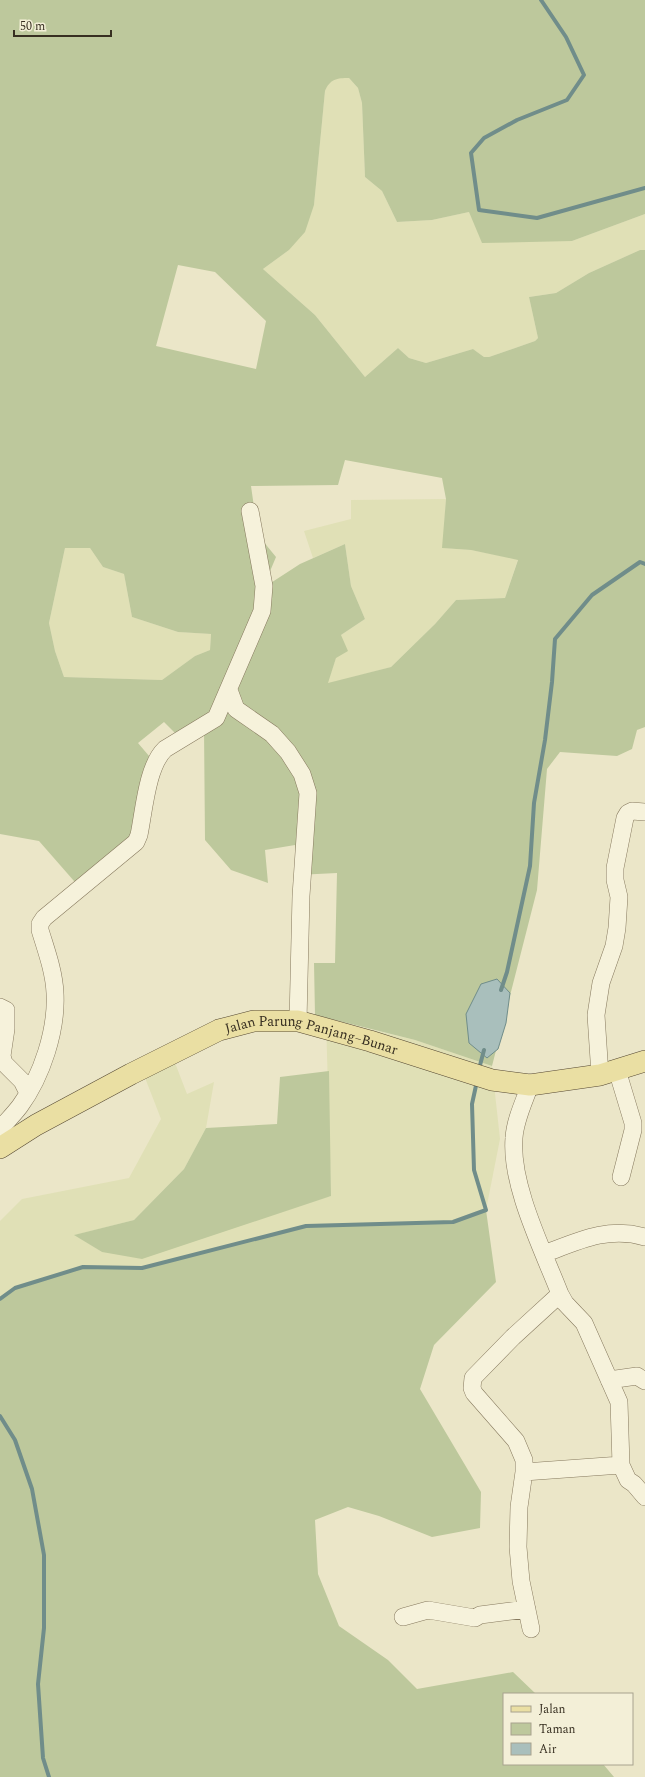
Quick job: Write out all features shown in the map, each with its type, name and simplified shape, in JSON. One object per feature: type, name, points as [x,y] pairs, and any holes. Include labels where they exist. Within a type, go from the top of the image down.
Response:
[{"type":"main road","name":"Jalan Parung Panjang–Bunar","points":[[0,1148],[36,1125],[131,1074],[219,1030],[254,1021],[298,1021],[370,1041],[492,1080],[530,1085],[609,1073],[645,1061]]},
{"type":"street","points":[[0,1129],[20,1106],[46,1056],[55,993],[53,976],[40,930],[40,924],[44,918],[136,842],[139,835],[149,785],[159,756],[165,749],[216,718],[262,611],[264,586],[250,511]]},
{"type":"street","points":[[229,690],[236,709],[272,734],[288,752],[302,774],[308,793],[301,896],[298,1021]]},
{"type":"street","points":[[621,1177],[633,1130],[633,1123],[609,1073],[596,1015],[601,983],[614,946],[617,928],[619,898],[615,880],[615,868],[625,818],[628,813],[632,811],[645,812]]},
{"type":"street","points":[[0,1007],[6,1010],[2,1056],[4,1063],[22,1081],[28,1093]]},
{"type":"street","points":[[530,1085],[518,1116],[514,1136],[513,1153],[524,1202],[560,1294],[565,1303],[584,1324],[610,1380],[619,1402],[621,1465],[628,1480],[639,1484],[645,1497]]},
{"type":"street","points":[[544,1254],[594,1235],[618,1233],[645,1237]]},
{"type":"street","points":[[531,1629],[521,1581],[518,1548],[519,1507],[524,1472],[524,1460],[516,1441],[474,1393],[472,1388],[473,1378],[513,1337],[560,1294]]},
{"type":"street","points":[[610,1380],[637,1376],[645,1381]]},
{"type":"street","points":[[524,1472],[621,1465]]},
{"type":"street","points":[[403,1617],[428,1610],[475,1618],[527,1609]]},
{"type":"green space","points":[[0,0],[645,0],[645,214],[572,241],[482,243],[469,212],[432,220],[397,222],[382,191],[365,177],[362,103],[358,88],[349,78],[341,78],[334,80],[329,84],[325,91],[314,205],[305,232],[289,250],[263,269],[315,315],[365,377],[398,348],[409,358],[426,363],[473,349],[484,357],[489,357],[535,341],[538,338],[529,297],[556,293],[589,273],[640,250],[645,250],[645,727],[637,730],[632,749],[617,756],[560,752],[547,769],[537,890],[492,1066],[415,1040],[315,1015],[314,963],[335,963],[337,873],[297,875],[295,845],[265,850],[268,883],[231,870],[205,840],[204,729],[184,742],[164,722],[138,743],[161,770],[143,837],[81,889],[39,841],[0,834]],"holes":[[[178,265],[215,272],[266,321],[256,369],[156,346]],[[345,460],[442,478],[446,499],[442,548],[471,550],[518,560],[505,598],[456,600],[435,624],[391,667],[328,683],[336,658],[348,651],[341,635],[365,619],[351,586],[345,544],[300,564],[263,588],[276,557],[258,535],[251,486],[338,485]],[[65,548],[90,548],[103,567],[124,574],[132,617],[178,632],[211,634],[210,650],[195,656],[162,680],[64,677],[55,651],[49,623]]]},
{"type":"green space","points":[[336,78],[349,78],[358,88],[362,103],[365,177],[382,191],[397,222],[432,220],[469,212],[572,241],[645,214],[645,250],[640,250],[589,273],[556,293],[529,297],[538,338],[535,341],[489,357],[484,357],[473,349],[426,363],[409,358],[398,348],[365,377],[315,315],[263,269],[289,250],[314,205],[325,91],[328,83]]},
{"type":"green space","points":[[446,499],[443,548],[471,550],[518,559],[505,598],[456,600],[435,624],[391,667],[327,684],[336,658],[341,635],[365,619],[351,586],[345,544],[313,558],[304,531],[351,519],[351,500]]},
{"type":"green space","points":[[65,548],[90,548],[103,567],[124,574],[132,617],[178,632],[211,634],[210,650],[195,656],[162,680],[64,677],[55,651],[49,623]]},
{"type":"green space","points":[[326,1019],[415,1040],[492,1066],[500,1139],[486,1210],[453,1222],[306,1226],[142,1268],[83,1267],[15,1288],[0,1299],[0,1221],[22,1199],[129,1178],[161,1119],[142,1070],[172,1055],[187,1094],[214,1082],[206,1128],[184,1169],[134,1220],[75,1235],[102,1252],[331,1196]]},
{"type":"green space","points":[[329,1071],[331,1196],[142,1259],[102,1252],[74,1235],[134,1220],[184,1169],[206,1128],[277,1124],[280,1077]]},
{"type":"green space","points":[[486,1210],[496,1282],[434,1345],[420,1389],[481,1492],[480,1528],[432,1537],[379,1516],[348,1507],[315,1520],[318,1574],[339,1626],[388,1660],[417,1689],[513,1672],[535,1693],[503,1693],[503,1765],[604,1765],[614,1777],[0,1777],[0,1299],[15,1288],[83,1267],[142,1268],[306,1226],[453,1222]]},
{"type":"water","points":[[497,979],[510,993],[506,1023],[498,1049],[487,1058],[469,1043],[466,1014],[481,984]]},
{"type":"waterway","points":[[541,0],[566,37],[584,75],[567,100],[517,120],[484,138],[471,153],[479,210],[537,218],[645,188]]},
{"type":"waterway","points":[[501,990],[507,972],[530,866],[534,803],[545,740],[552,682],[555,639],[592,595],[640,562],[645,564]]},
{"type":"waterway","points":[[479,1069],[484,1050]]},
{"type":"waterway","points":[[0,1299],[15,1288],[83,1267],[142,1268],[306,1226],[453,1222],[486,1210],[474,1170],[472,1104],[477,1081]]},
{"type":"waterway","points":[[0,1416],[15,1440],[32,1489],[44,1555],[44,1628],[38,1684],[43,1758],[49,1777]]}]
